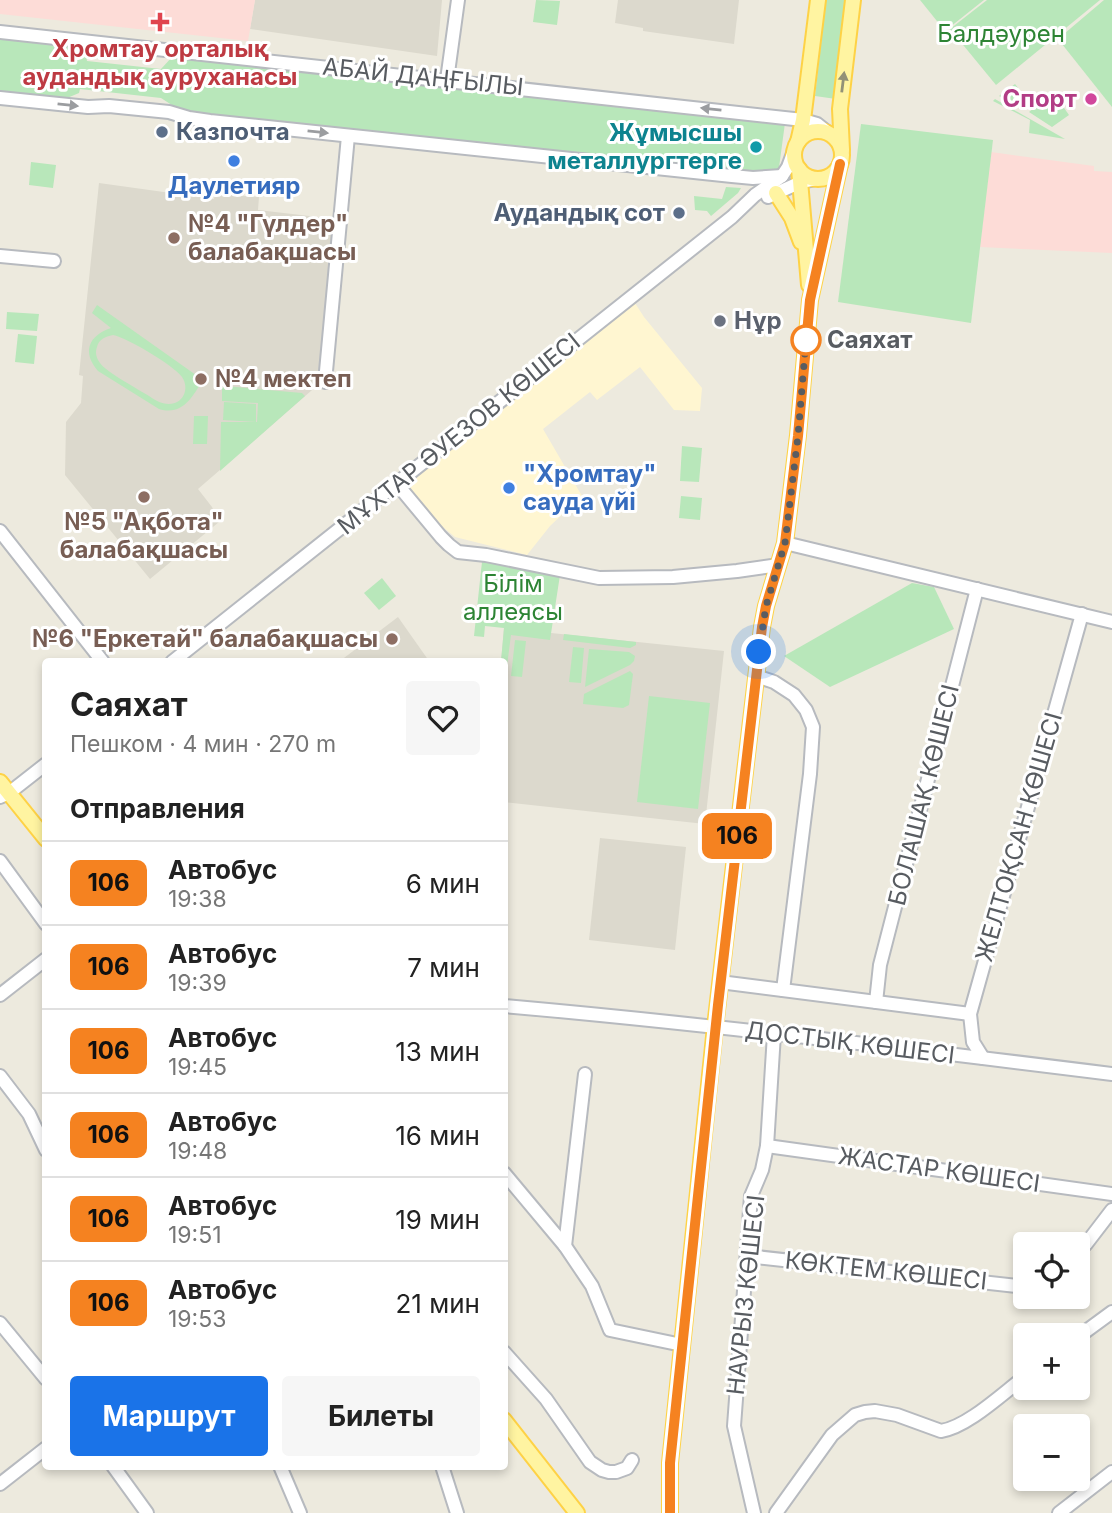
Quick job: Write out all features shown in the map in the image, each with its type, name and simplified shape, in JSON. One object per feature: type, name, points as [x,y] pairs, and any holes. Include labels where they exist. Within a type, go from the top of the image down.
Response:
[{"type":"main road","points":[[810,300],[800,176],[794,156],[803,120],[818,0]]},
{"type":"main road","points":[[670,1513],[670,1463],[682,1345],[715,1027],[756,676],[764,616],[785,543],[810,300],[841,157],[840,109],[853,0]]},
{"type":"main road","points":[[797,145],[803,136],[814,131],[827,132],[834,136],[841,157],[832,174],[821,178],[800,176]]},
{"type":"main road","points":[[776,193],[792,218],[806,256]]},
{"type":"main road","points":[[3,790],[42,834]]},
{"type":"main road","points":[[508,1428],[577,1513]]},
{"type":"street","points":[[447,80],[458,0]]},
{"type":"street","name":"АБАЙ ДАҢҒЫЛЫ","points":[[0,32],[803,120]]},
{"type":"street","points":[[0,98],[169,112],[189,118],[348,136],[753,177],[800,176]]},
{"type":"street","points":[[803,120],[817,124],[827,132]]},
{"type":"street","points":[[326,382],[348,136]]},
{"type":"street","name":"МҰХТАР ӘУЕЗОВ КӨШЕСІ","points":[[177,658],[745,207],[755,195],[782,176],[797,145]]},
{"type":"street","name":"МҰХТАР ӘУЕЗОВ КӨШЕСІ","points":[[745,207],[776,193],[800,176]]},
{"type":"street","points":[[753,177],[755,195]]},
{"type":"street","points":[[0,256],[54,261]]},
{"type":"street","points":[[397,484],[449,545],[458,552],[467,554],[486,555],[599,578],[653,578],[737,572],[779,565]]},
{"type":"street","points":[[0,531],[100,658]]},
{"type":"street","points":[[785,543],[1112,622]]},
{"type":"street","name":"БОЛАШАҚ КӨШЕСІ","points":[[876,1002],[880,965],[976,589]]},
{"type":"street","name":"ЖЕЛТОҚСАН КӨШЕСІ","points":[[983,1058],[973,1042],[970,1013],[1082,614]]},
{"type":"street","points":[[756,676],[774,682],[794,695],[806,709],[813,727],[810,774],[783,990]]},
{"type":"street","points":[[3,790],[42,766]]},
{"type":"street","points":[[0,861],[42,919]]},
{"type":"street","points":[[0,995],[42,962]]},
{"type":"street","points":[[720,982],[970,1013]]},
{"type":"street","name":"ДОСТЫҚ КӨШЕСІ","points":[[508,1006],[715,1027],[1112,1074]]},
{"type":"street","name":"НАУРЫЗ КӨШЕСІ","points":[[754,1513],[734,1426],[751,1196],[762,1170],[767,1146],[774,1034]]},
{"type":"street","points":[[565,1246],[585,1074]]},
{"type":"street","points":[[0,1076],[29,1114],[42,1142]]},
{"type":"street","name":"ЖАСТАР КӨШЕСІ","points":[[767,1146],[1112,1194]]},
{"type":"street","points":[[508,1178],[565,1246],[592,1286],[610,1329],[682,1345]]},
{"type":"street","points":[[1090,1239],[1112,1210]]},
{"type":"street","name":"КӨКТЕМ КӨШЕСІ","points":[[747,1256],[1013,1286]]},
{"type":"street","points":[[1090,1328],[1112,1311]]},
{"type":"street","points":[[0,1323],[42,1374]]},
{"type":"street","points":[[508,1356],[546,1399],[590,1462],[608,1472],[616,1472],[627,1468],[632,1460]]},
{"type":"street","points":[[776,1513],[832,1434],[855,1415],[875,1411],[897,1415],[941,1431],[947,1430],[977,1413],[1013,1386]]},
{"type":"street","points":[[0,1485],[42,1451]]},
{"type":"street","points":[[116,1470],[147,1513]]},
{"type":"street","points":[[282,1470],[300,1513]]},
{"type":"street","points":[[448,1470],[457,1513]]},
{"type":"street","points":[[1059,1513],[1112,1472]]},
{"type":"shaded area","name":"Хромтау орталық аудандық ауруханасы","points":[[0,0],[255,0],[248,41],[0,14]]},
{"type":"shaded area","points":[[255,0],[442,0],[437,56],[250,29]]},
{"type":"shaded area","points":[[618,0],[739,0],[734,44],[643,31],[643,28],[615,23]]},
{"type":"shaded area","points":[[991,152],[1094,166],[1094,171],[1112,172],[1112,253],[980,247]]},
{"type":"shaded area","points":[[99,183],[214,199],[215,194],[259,197],[258,210],[335,219],[319,384],[198,489],[212,507],[219,522],[150,579],[65,475],[66,422],[81,403],[83,376],[79,375]]},
{"type":"shaded area","points":[[633,300],[702,388],[700,411],[674,410],[640,367],[597,400],[590,392],[543,429],[582,496],[550,526],[527,555],[455,537],[438,523],[405,485]]},
{"type":"shaded area","name":"№6 \"Еркетай\" балабақшасы","points":[[398,617],[427,658],[344,658]]},
{"type":"shaded area","points":[[504,628],[724,651],[705,824],[508,802],[508,658],[501,658]]},
{"type":"shaded area","points":[[600,838],[686,847],[675,950],[589,940]]},
{"type":"green space","points":[[536,0],[560,1],[557,25],[533,22]]},
{"type":"green space","points":[[826,0],[848,0],[836,99],[815,96]]},
{"type":"green space","points":[[920,0],[984,0],[945,31]]},
{"type":"green space","name":"Балдәурен","points":[[987,0],[1100,0],[996,85],[950,29]]},
{"type":"green space","points":[[1104,0],[1112,0],[1112,107],[1058,39]]},
{"type":"green space","points":[[0,39],[81,48],[87,61],[161,69],[172,57],[785,123],[778,175],[184,113],[161,98],[80,89],[79,93],[60,101],[0,94]]},
{"type":"green space","points":[[1015,84],[1031,104],[1024,110],[999,96]]},
{"type":"green space","points":[[1055,95],[1069,115],[1052,127],[1029,112]]},
{"type":"green space","points":[[995,99],[1065,139],[1029,133],[1030,120],[993,101]]},
{"type":"green space","points":[[861,124],[993,140],[971,323],[838,302]]},
{"type":"green space","points":[[31,162],[56,165],[53,188],[29,185]]},
{"type":"green space","points":[[726,187],[741,188],[711,216],[707,211],[695,210],[694,196],[722,199]]},
{"type":"green space","points":[[97,305],[203,380],[186,404],[174,410],[159,409],[98,371],[90,357],[90,345],[97,335],[111,328],[92,313]],"holes":[[[113,335],[150,353],[177,372],[185,386],[181,399],[174,403],[161,403],[103,367],[96,355],[98,344]]]},
{"type":"green space","points":[[7,312],[39,314],[37,331],[6,329]]},
{"type":"green space","points":[[18,334],[37,336],[34,364],[15,362]]},
{"type":"green space","points":[[225,386],[302,393],[305,396],[220,471],[221,422],[257,422],[258,403],[222,401],[222,388]]},
{"type":"green space","points":[[224,402],[256,404],[256,422],[223,420]]},
{"type":"green space","points":[[194,416],[208,416],[207,444],[193,444]]},
{"type":"green space","points":[[682,446],[702,448],[699,482],[680,481]]},
{"type":"green space","points":[[681,496],[702,498],[700,520],[679,518]]},
{"type":"green space","name":"Білім аллеясы","points":[[485,560],[560,575],[550,640],[511,635],[508,658],[501,658],[504,628],[485,626],[484,637],[474,636],[482,562]]},
{"type":"green space","points":[[382,578],[396,596],[379,610],[364,593]]},
{"type":"green space","points":[[912,583],[934,587],[954,629],[830,687],[784,656]]},
{"type":"green space","points":[[564,634],[636,642],[636,645],[630,648],[563,640]]},
{"type":"green space","points":[[515,640],[526,641],[522,677],[511,676]]},
{"type":"green space","points":[[573,647],[584,648],[581,683],[569,682]]},
{"type":"green space","points":[[589,649],[629,652],[635,656],[634,661],[585,687]]},
{"type":"green space","points":[[630,671],[633,674],[629,705],[623,708],[583,704],[584,694]]},
{"type":"green space","points":[[649,696],[710,703],[698,809],[637,802]]},
{"type":"bus line","name":"106","points":[[670,1513],[670,1463],[718,1005],[762,627],[785,543],[810,300],[840,164]]},
{"type":"place","name":"Хромтау орталық аудандық ауруханасы","points":[[160,22]]},
{"type":"place","name":"Спорт","points":[[1091,99]]},
{"type":"place","name":"Казпочта","points":[[162,132]]},
{"type":"place","name":"Жұмысшы металлургтерге","points":[[756,147]]},
{"type":"place","name":"Даулетияр","points":[[234,161]]},
{"type":"place","name":"Аудандық сот","points":[[679,213]]},
{"type":"place","name":"№4 \"Гүлдер\" балабақшасы","points":[[174,238]]},
{"type":"place","name":"Нұр","points":[[720,321]]},
{"type":"place","name":"Саяхат","points":[[806,340]]},
{"type":"place","name":"№4 мектеп","points":[[201,379]]},
{"type":"place","name":"\"Хромтау\" сауда үйі","points":[[509,488]]},
{"type":"place","name":"№5 \"Ақбота\" балабақшасы","points":[[144,497]]},
{"type":"place","name":"№6 \"Еркетай\" балабақшасы","points":[[392,639]]},
{"type":"route","points":[[759,652],[766,606],[785,543],[806,340]]}]
